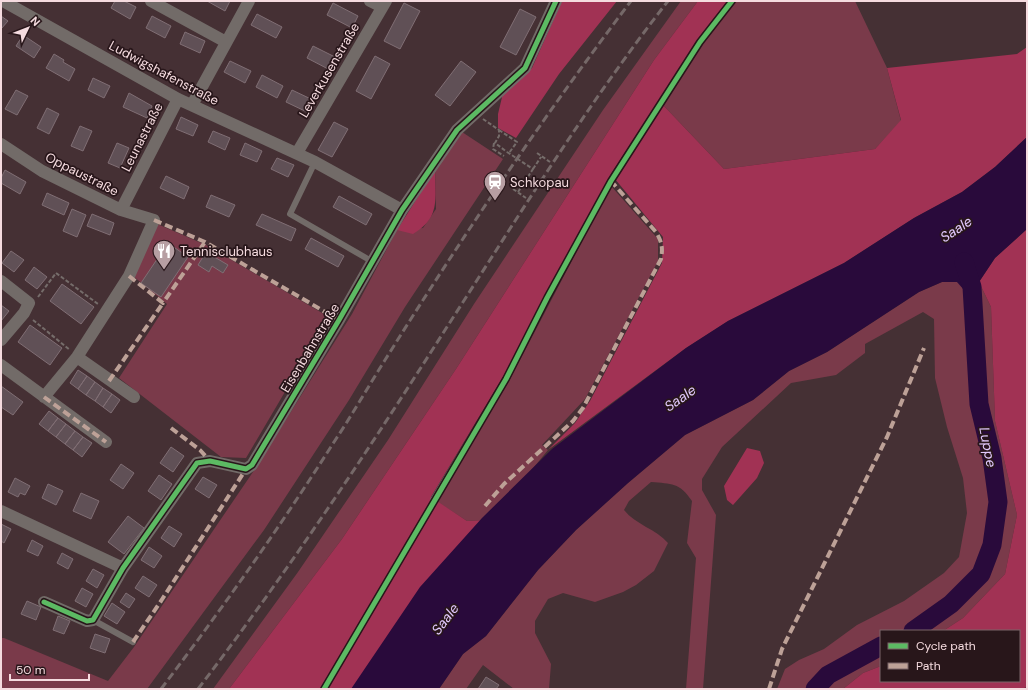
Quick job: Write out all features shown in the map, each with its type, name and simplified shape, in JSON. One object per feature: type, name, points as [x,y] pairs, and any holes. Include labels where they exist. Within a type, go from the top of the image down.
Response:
[{"type":"street","name":"Ludwigshafenstraße","points":[[3,1],[178,99],[297,153],[402,210]]},
{"type":"street","points":[[151,1],[226,42]]},
{"type":"street","points":[[192,105],[249,1]]},
{"type":"street","points":[[370,1],[384,4]]},
{"type":"street","name":"Eisenbahnstraße","points":[[93,620],[123,568],[197,463],[210,461],[246,469],[252,465],[373,262],[402,210],[457,130],[525,68],[556,1]]},
{"type":"street","name":"Leverkusenstraße","points":[[297,153],[384,4]]},
{"type":"street","name":"Leunastraße","points":[[121,210],[178,99]]},
{"type":"street","name":"Oppaustraße","points":[[1,144],[42,171],[121,210],[154,220],[129,276],[107,310]]},
{"type":"street","points":[[1,281],[27,308],[1,340]]},
{"type":"street","points":[[44,397],[77,357],[107,310]]},
{"type":"street","points":[[77,357],[134,397]]},
{"type":"street","points":[[1,365],[106,442]]},
{"type":"street","points":[[1,511],[123,568]]},
{"type":"street","points":[[44,602],[87,621],[93,620]]},
{"type":"lane","points":[[434,500],[506,379],[547,298],[611,181],[700,42],[732,1]]},
{"type":"lane","points":[[315,162],[290,214],[373,262]]},
{"type":"lane","points":[[93,620],[133,642]]},
{"type":"path","points":[[474,113],[517,142],[508,152]]},
{"type":"path","points":[[499,130],[499,136],[494,143],[493,149],[504,156]]},
{"type":"path","points":[[494,143],[533,169]]},
{"type":"path","points":[[537,154],[550,162]]},
{"type":"path","points":[[518,192],[541,156]]},
{"type":"path","points":[[513,189],[526,198]]},
{"type":"path","points":[[77,357],[27,308],[32,304],[56,273],[107,310]]},
{"type":"shaded area","points":[[562,1],[617,1],[559,74],[516,138],[498,128],[498,114],[503,93],[532,68]]},
{"type":"shaded area","points":[[681,1],[698,1],[654,60],[456,369],[342,539],[229,689],[213,689],[298,572],[388,440],[474,304],[603,110]]},
{"type":"shaded area","points":[[698,1],[728,1],[702,34],[611,174],[504,375],[431,497],[467,521],[484,520],[354,689],[229,689],[342,539],[456,369],[654,60]]},
{"type":"shaded area","points":[[736,1],[855,1],[887,68],[901,121],[875,149],[724,169],[663,105],[702,44]]},
{"type":"shaded area","points":[[1027,47],[1027,137],[995,167],[962,192],[914,218],[844,263],[728,321],[686,348],[548,450],[575,423],[590,401],[662,263],[663,237],[615,179],[663,105],[724,169],[875,149],[901,120],[887,68],[1017,54]]},
{"type":"shaded area","points":[[462,132],[503,159],[405,307],[349,400],[264,530],[147,689],[1,689],[1,638],[108,681],[134,647],[257,466],[352,314],[397,230],[423,228],[436,209],[435,170]]},
{"type":"shaded area","points":[[435,170],[435,199],[432,214],[428,221],[422,228],[413,234],[397,230]]},
{"type":"shaded area","points":[[611,186],[658,239],[658,261],[585,399],[542,445],[548,450],[521,483],[484,520],[467,521],[436,501],[509,381]]},
{"type":"shaded area","points":[[155,223],[206,245],[329,317],[246,458],[221,457],[119,378],[167,304],[133,276]]},
{"type":"shaded area","points":[[1027,229],[1027,687],[1021,689],[843,689],[863,673],[880,666],[880,682],[1020,682],[1020,630],[945,630],[963,618],[1005,574],[1017,515],[995,421],[991,307],[979,282],[995,258]]},
{"type":"shaded area","points":[[942,282],[957,282],[972,287],[979,282],[991,307],[995,421],[1017,515],[1005,574],[963,618],[945,630],[880,630],[880,666],[863,673],[843,689],[777,689],[785,669],[799,660],[824,649],[857,625],[904,601],[944,573],[959,557],[967,513],[963,478],[947,427],[935,378],[934,319],[923,312],[865,344],[865,353],[836,375],[791,383],[722,447],[702,479],[702,490],[716,515],[703,689],[686,689],[696,558],[687,543],[692,501],[679,487],[670,484],[651,482],[629,501],[624,510],[634,520],[658,534],[668,543],[654,571],[636,585],[623,592],[595,602],[563,593],[548,599],[535,621],[535,633],[551,664],[549,689],[514,689],[483,665],[466,689],[439,689],[463,654],[486,636],[538,570],[576,530],[628,483],[685,435],[753,400],[789,371],[827,352],[919,292]]},
{"type":"shaded area","points":[[747,448],[760,451],[764,463],[757,478],[733,505],[727,500],[724,486]]},
{"type":"water","name":"Saale","points":[[1027,137],[1027,229],[995,258],[979,282],[964,290],[957,282],[942,282],[919,292],[827,352],[789,371],[753,400],[685,435],[628,483],[576,530],[538,570],[486,636],[463,654],[439,689],[351,689],[420,587],[482,518],[552,449],[686,348],[728,321],[844,263],[914,218],[962,192],[995,167]]},
{"type":"building","points":[[115,1],[124,1],[136,7],[130,19],[111,8]]},
{"type":"building","points":[[207,1],[230,1],[225,11]]},
{"type":"building","points":[[333,3],[358,16],[352,28],[327,15]]},
{"type":"building","points":[[404,3],[420,11],[400,49],[384,41]]},
{"type":"building","points":[[520,9],[536,17],[516,55],[500,47]]},
{"type":"building","points":[[257,14],[282,27],[276,38],[251,25]]},
{"type":"building","points":[[1,16],[8,21],[1,29]]},
{"type":"building","points":[[152,16],[171,26],[165,38],[146,28]]},
{"type":"building","points":[[185,32],[205,41],[200,53],[180,44]]},
{"type":"building","points":[[23,35],[41,47],[34,58],[16,46]]},
{"type":"building","points":[[313,46],[339,59],[332,71],[307,58]]},
{"type":"building","points":[[54,54],[64,60],[63,62],[75,69],[69,81],[46,68]]},
{"type":"building","points":[[375,56],[390,64],[371,99],[356,91]]},
{"type":"building","points":[[230,61],[251,71],[245,83],[224,72]]},
{"type":"building","points":[[461,61],[476,72],[450,106],[435,95]]},
{"type":"building","points":[[262,75],[283,86],[277,98],[256,87]]},
{"type":"building","points":[[93,78],[110,86],[104,98],[88,90]]},
{"type":"building","points":[[16,90],[28,96],[17,115],[5,109]]},
{"type":"building","points":[[292,90],[313,100],[307,112],[286,102]]},
{"type":"building","points":[[129,93],[152,106],[147,118],[123,107]]},
{"type":"building","points":[[47,108],[59,114],[49,134],[37,128]]},
{"type":"building","points":[[181,117],[198,125],[193,136],[176,129]]},
{"type":"building","points":[[334,122],[348,129],[332,157],[318,150]]},
{"type":"building","points":[[80,126],[92,131],[83,151],[71,146]]},
{"type":"building","points":[[213,131],[230,138],[225,150],[208,142]]},
{"type":"building","points":[[117,143],[129,148],[120,168],[108,163]]},
{"type":"building","points":[[245,143],[262,151],[257,162],[240,155]]},
{"type":"building","points":[[277,158],[294,165],[288,177],[271,169]]},
{"type":"building","points":[[5,170],[26,182],[20,194],[1,183],[1,178]]},
{"type":"building","points":[[166,176],[189,187],[184,199],[160,188]]},
{"type":"building","points":[[47,193],[69,203],[64,215],[42,205]]},
{"type":"building","points":[[211,195],[235,205],[229,217],[206,207]]},
{"type":"building","points":[[339,196],[372,214],[366,225],[333,207]]},
{"type":"building","points":[[72,209],[86,215],[77,237],[63,231]]},
{"type":"building","points":[[92,214],[114,223],[110,235],[87,226]]},
{"type":"building","points":[[262,214],[296,229],[291,241],[256,225]]},
{"type":"building","points":[[311,238],[344,256],[338,267],[305,249]]},
{"type":"building","points":[[168,243],[188,257],[161,297],[141,283]]},
{"type":"building","points":[[11,251],[24,260],[14,272],[2,263]]},
{"type":"building","points":[[206,252],[228,265],[223,273],[212,266],[209,272],[198,265]]},
{"type":"building","points":[[34,267],[47,277],[37,289],[25,280]]},
{"type":"building","points":[[62,284],[94,307],[81,324],[50,301]]},
{"type":"building","points":[[1,305],[9,311],[1,321]]},
{"type":"building","points":[[30,325],[62,348],[50,365],[18,342]]},
{"type":"building","points":[[78,370],[87,376],[78,389],[70,383]]},
{"type":"building","points":[[87,376],[95,382],[86,395],[78,389]]},
{"type":"building","points":[[95,382],[103,388],[95,401],[86,395]]},
{"type":"building","points":[[1,386],[23,402],[13,415],[1,407]]},
{"type":"building","points":[[103,388],[112,394],[103,407],[95,401]]},
{"type":"building","points":[[112,394],[120,400],[111,413],[103,407]]},
{"type":"building","points":[[49,411],[58,418],[48,431],[39,424]]},
{"type":"building","points":[[58,418],[66,424],[56,437],[48,431]]},
{"type":"building","points":[[66,424],[75,431],[65,444],[56,437]]},
{"type":"building","points":[[75,431],[83,437],[73,450],[65,444]]},
{"type":"building","points":[[83,437],[92,443],[82,457],[73,450]]},
{"type":"building","points":[[171,447],[184,456],[173,472],[160,463]]},
{"type":"building","points":[[121,464],[134,473],[123,489],[110,480]]},
{"type":"building","points":[[159,475],[172,484],[161,500],[148,491]]},
{"type":"building","points":[[203,477],[217,485],[209,498],[195,489]]},
{"type":"building","points":[[15,478],[30,486],[25,495],[20,493],[18,497],[8,492]]},
{"type":"building","points":[[48,484],[63,491],[56,505],[42,498]]},
{"type":"building","points":[[81,493],[99,501],[91,519],[73,511]]},
{"type":"building","points":[[128,516],[144,528],[124,554],[108,542]]},
{"type":"building","points":[[1,524],[11,529],[4,543],[1,541]]},
{"type":"building","points":[[169,526],[182,534],[174,547],[161,538]]},
{"type":"building","points":[[32,540],[43,546],[38,556],[27,551]]},
{"type":"building","points":[[149,547],[162,556],[154,568],[141,560]]},
{"type":"building","points":[[62,553],[73,559],[68,569],[57,563]]},
{"type":"building","points":[[93,569],[104,575],[97,588],[86,581]]},
{"type":"building","points":[[143,576],[157,585],[149,597],[135,588]]},
{"type":"building","points":[[82,588],[93,594],[86,607],[75,601]]},
{"type":"building","points":[[126,593],[135,599],[129,608],[120,602]]},
{"type":"building","points":[[27,601],[41,607],[36,620],[21,614]]},
{"type":"building","points":[[112,603],[125,612],[117,624],[104,616]]},
{"type":"building","points":[[58,616],[70,621],[64,634],[53,630]]},
{"type":"building","points":[[95,634],[110,639],[105,653],[90,648]]},
{"type":"building","points":[[486,677],[499,685],[496,689],[478,689]]},
{"type":"waterway","name":"Luppe","points":[[914,630],[951,604],[981,574],[992,545],[998,502],[992,458],[979,404],[972,287],[964,262]]},
{"type":"waterway","name":"Luppe","points":[[815,689],[828,675],[880,647]]},
{"type":"railway","points":[[161,689],[272,536],[341,432],[414,314],[473,223],[566,89],[631,1]]},
{"type":"railway","points":[[198,689],[298,552],[393,411],[557,156],[611,78],[668,1]]},
{"type":"marked path","points":[[485,506],[504,484],[573,421],[583,408],[661,259],[662,245],[656,232],[611,181]]},
{"type":"marked path","points":[[154,220],[205,242],[339,320]]},
{"type":"marked path","points":[[129,276],[163,303],[205,242]]},
{"type":"marked path","points":[[109,381],[163,303]]},
{"type":"marked path","points":[[769,689],[782,649],[887,437],[924,348]]},
{"type":"marked path","points":[[44,397],[106,442]]},
{"type":"marked path","points":[[171,428],[200,450],[210,461]]},
{"type":"marked path","points":[[133,642],[246,469]]},
{"type":"cycle path","points":[[44,602],[87,621],[93,620],[123,568],[197,463],[210,461],[246,469],[252,465],[339,320],[402,210],[457,130],[525,68],[556,1]]},
{"type":"cycle path","points":[[324,689],[506,379],[547,298],[611,181],[700,42],[732,1]]},
{"type":"place","name":"Schkopau","points":[[495,202]]},
{"type":"place","name":"Tennisclubhaus","points":[[164,270]]}]
